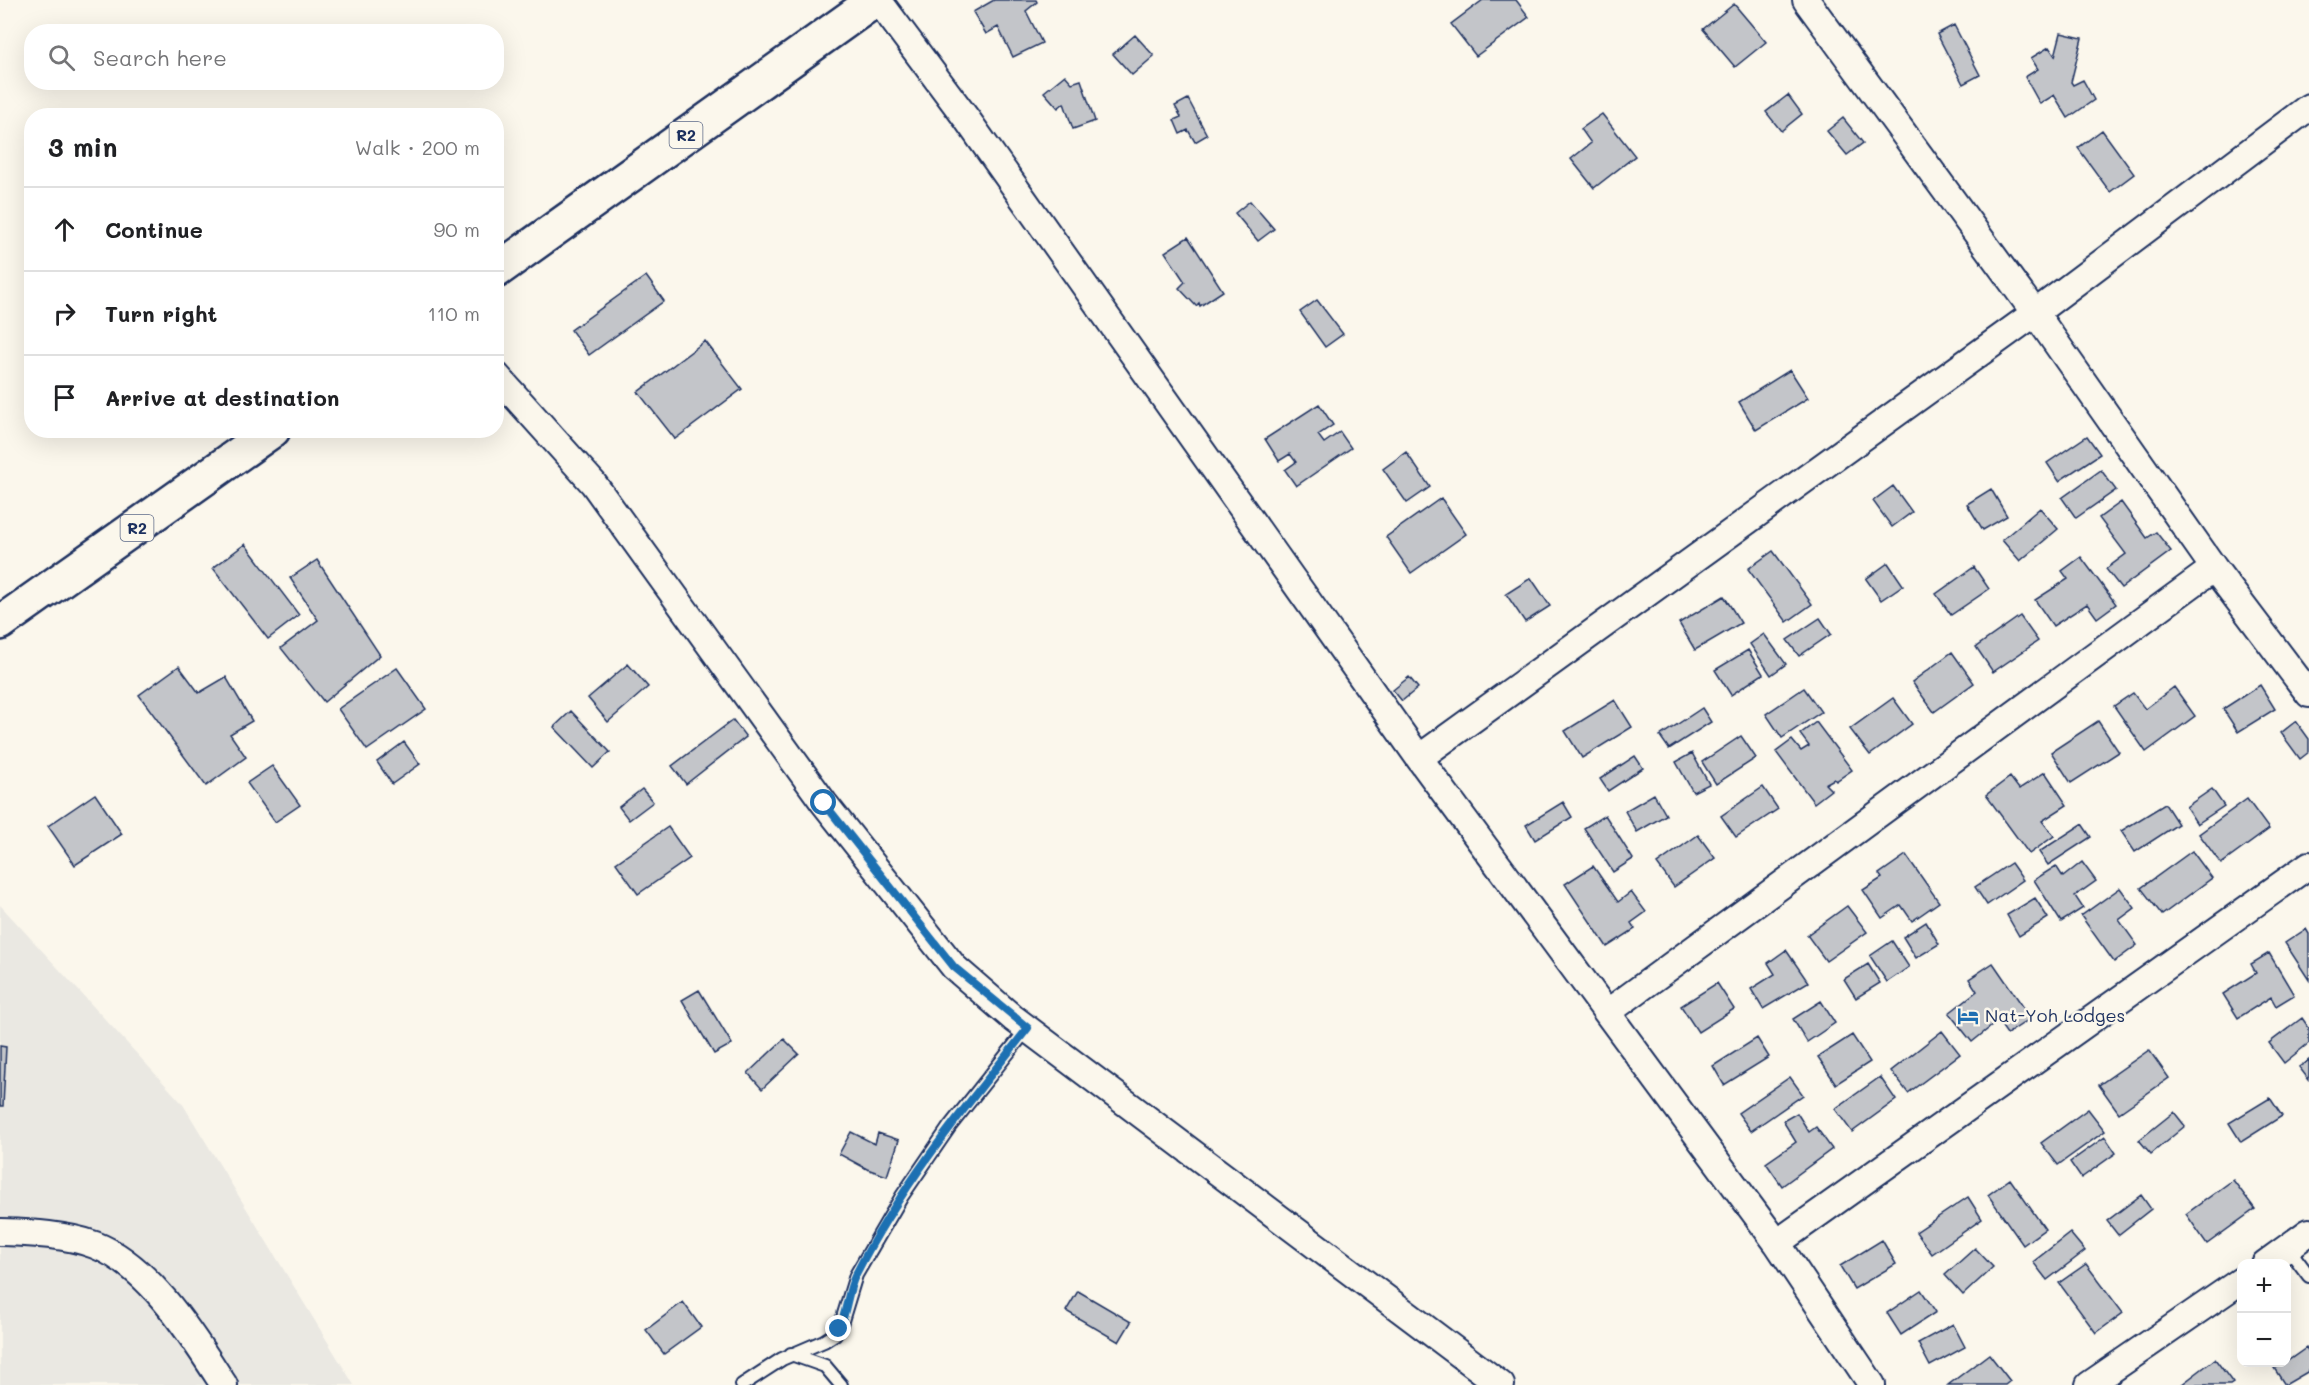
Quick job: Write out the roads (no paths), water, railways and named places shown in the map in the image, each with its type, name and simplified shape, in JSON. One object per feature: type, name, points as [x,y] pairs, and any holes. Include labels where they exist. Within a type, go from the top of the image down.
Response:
[{"type":"highway","name":"R2","points":[[504,265],[877,0]]},
{"type":"highway","name":"R2","points":[[0,623],[262,438]]},
{"type":"street","points":[[877,0],[973,128],[1419,758],[1777,1243],[1872,1385]]},
{"type":"street","points":[[1806,0],[2035,313],[2214,568],[2309,694]]},
{"type":"street","points":[[1419,758],[2035,313],[2309,107]]},
{"type":"street","points":[[504,384],[593,483],[824,803],[954,967],[1028,1028],[1501,1385]]},
{"type":"street","points":[[1608,1012],[2214,568]]},
{"type":"street","points":[[1777,1243],[2309,865]]},
{"type":"street","points":[[0,1232],[64,1238],[95,1245],[114,1256],[142,1276],[192,1336],[224,1385]]},
{"type":"street","points":[[2271,1259],[2309,1232]]},
{"type":"street","points":[[2089,1385],[2237,1283]]},
{"type":"lane","points":[[742,1385],[791,1354],[824,1341],[839,1329],[856,1275],[902,1196],[950,1126],[1028,1028]]},
{"type":"lane","points":[[2288,1248],[2309,1276]]},
{"type":"lane","points":[[791,1354],[825,1366],[841,1385]]},
{"type":"place","name":"Nat-Yoh Lodges","points":[[1968,1016]]}]
